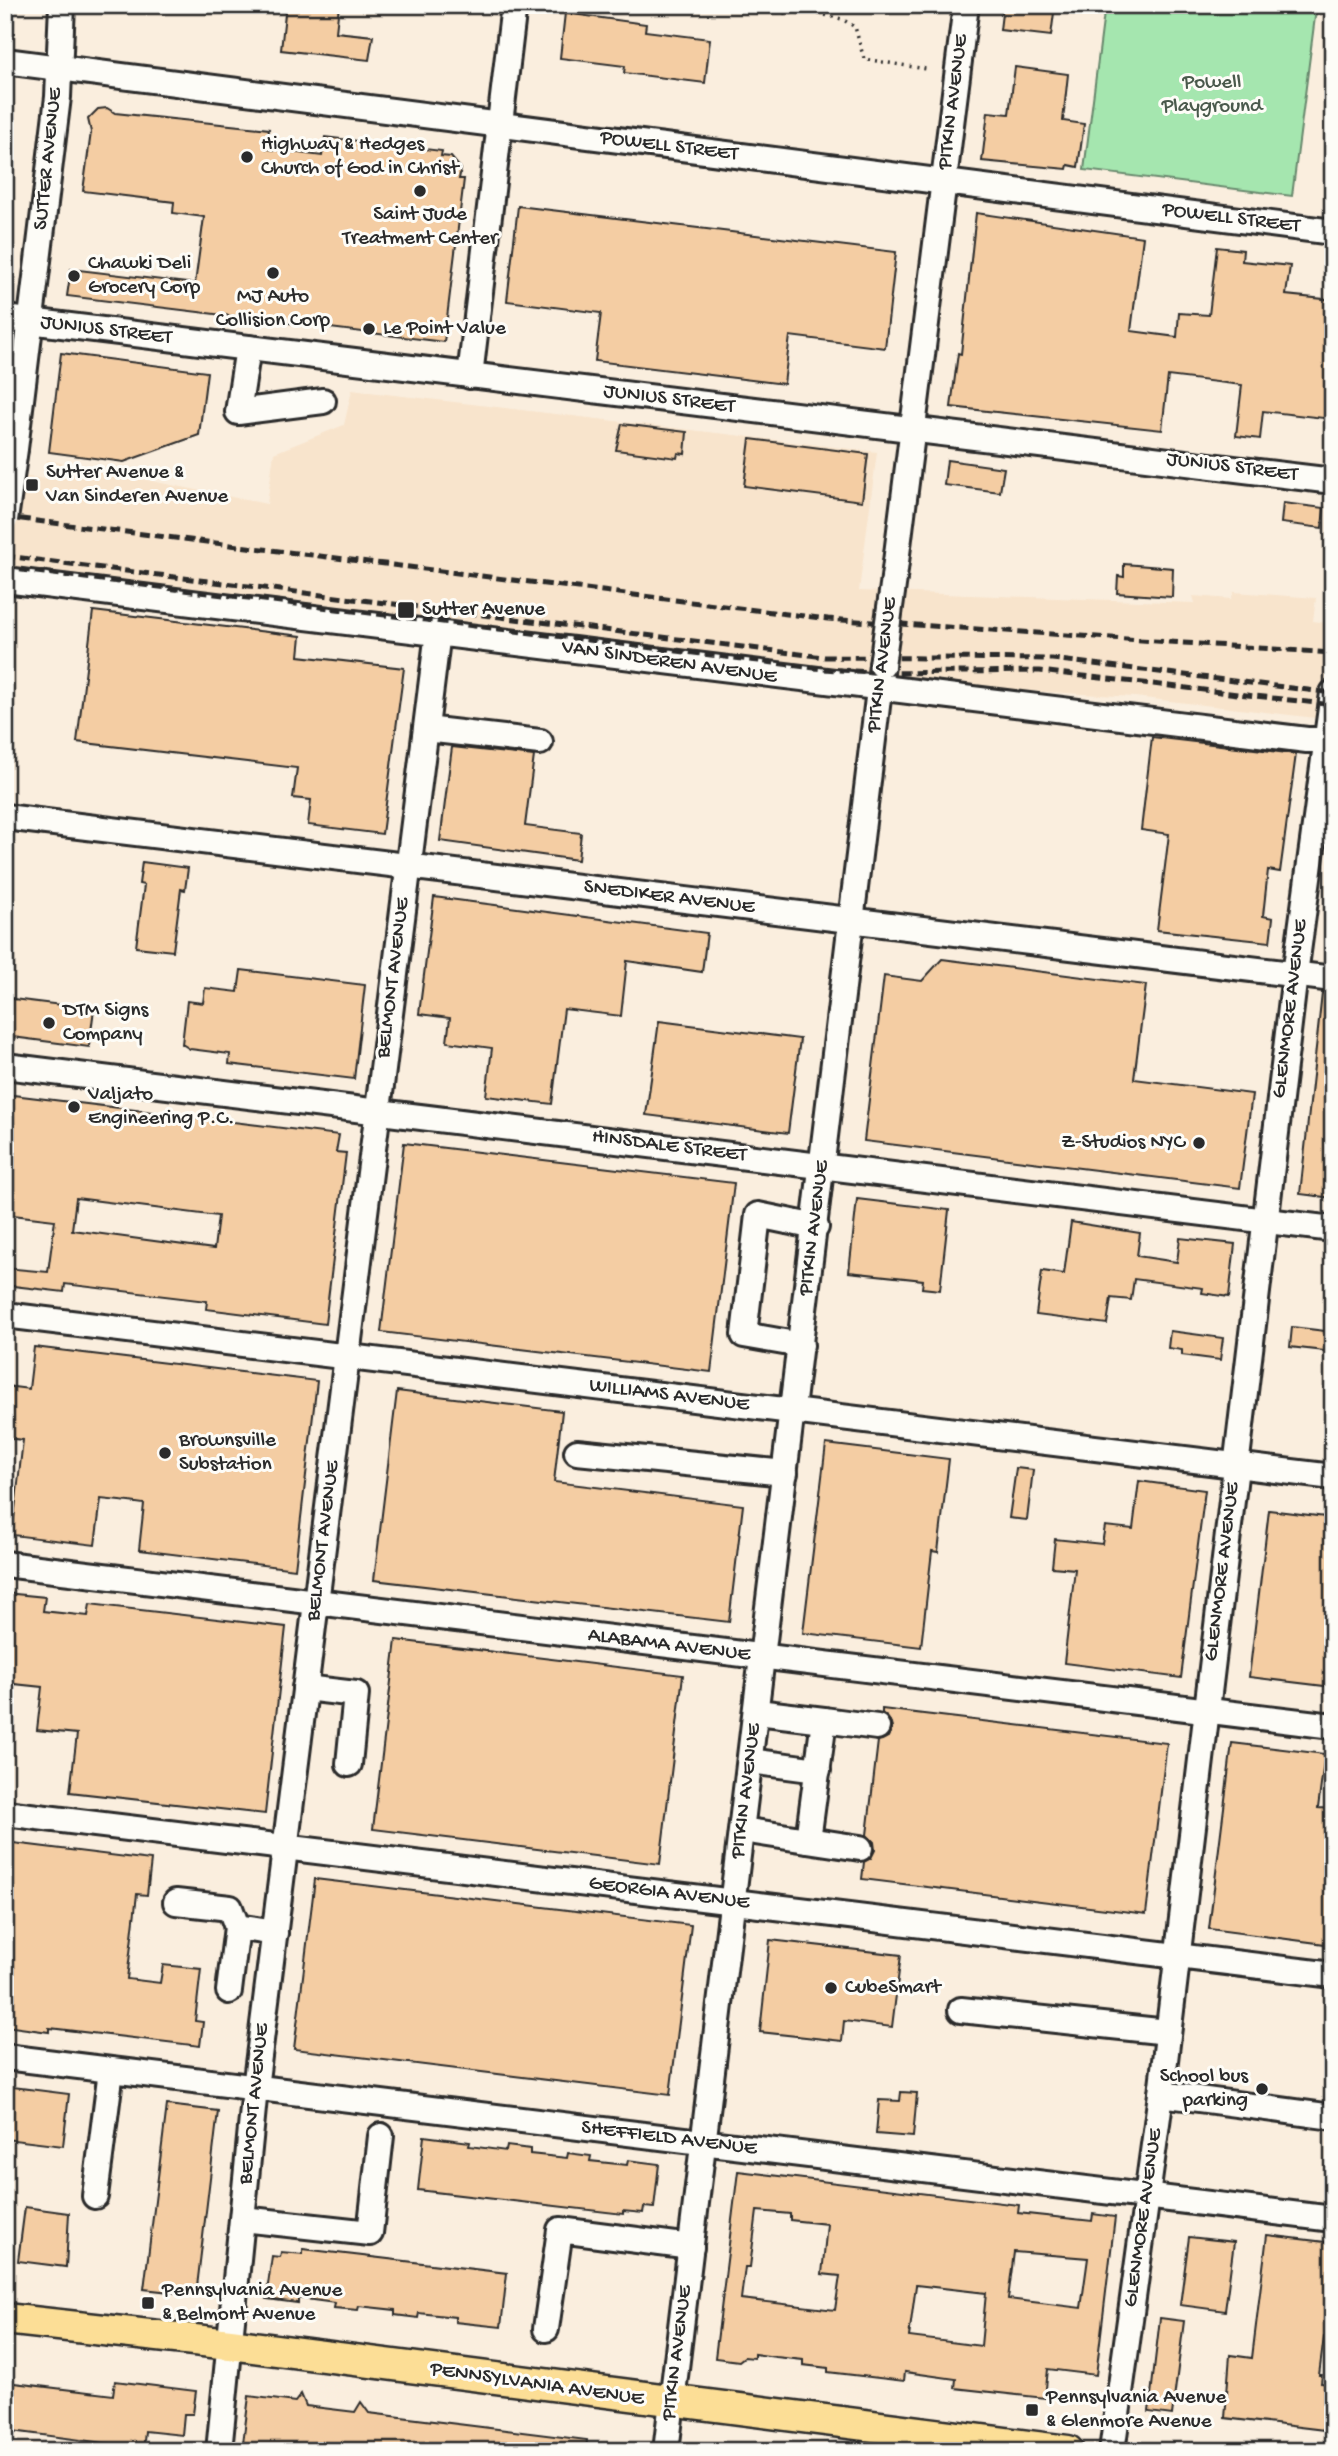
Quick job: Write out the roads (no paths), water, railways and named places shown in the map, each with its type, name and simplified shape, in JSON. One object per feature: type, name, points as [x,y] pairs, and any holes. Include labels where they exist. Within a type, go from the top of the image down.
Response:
[{"type":"main road","name":"PENNSYLVANIA AVENUE","points":[[5,2319],[230,2344],[1003,2447],[1068,2451]]},
{"type":"street","name":"SUTTER AVENUE","points":[[5,520],[58,97],[62,5]]},
{"type":"street","points":[[470,376],[514,5]]},
{"type":"street","name":"PITKIN AVENUE","points":[[666,2451],[882,665],[966,5]]},
{"type":"street","name":"POWELL STREET","points":[[5,61],[1333,232]]},
{"type":"street","name":"JUNIUS STREET","points":[[5,318],[1333,481]]},
{"type":"street","points":[[248,348],[238,412],[323,401]]},
{"type":"street","name":"VAN SINDEREN AVENUE","points":[[5,580],[438,632],[880,691],[1329,740]]},
{"type":"street","name":"BELMONT AVENUE","points":[[219,2451],[255,2088],[438,632]]},
{"type":"street","name":"GLENMORE AVENUE","points":[[1112,2451],[1161,2094],[1295,974],[1329,740],[1332,701]]},
{"type":"street","points":[[426,729],[540,742]]},
{"type":"street","name":"SNEDIKER AVENUE","points":[[5,817],[1333,979]]},
{"type":"street","name":"HINSDALE STREET","points":[[5,1066],[1333,1229]]},
{"type":"street","points":[[801,1345],[744,1335],[758,1215],[816,1227]]},
{"type":"street","name":"WILLIAMS AVENUE","points":[[5,1315],[1333,1477]]},
{"type":"street","points":[[577,1452],[785,1473]]},
{"type":"street","name":"ALABAMA AVENUE","points":[[5,1564],[1333,1726]]},
{"type":"street","points":[[305,1688],[356,1694],[349,1764]]},
{"type":"street","points":[[757,1712],[877,1727]]},
{"type":"street","points":[[808,1840],[824,1720]]},
{"type":"street","points":[[750,1761],[818,1770]]},
{"type":"street","name":"GEORGIA AVENUE","points":[[5,1814],[1333,1975]]},
{"type":"street","points":[[742,1830],[860,1848]]},
{"type":"street","points":[[176,1902],[230,1908],[237,1927],[229,1991]]},
{"type":"street","points":[[237,1927],[275,1933]]},
{"type":"street","points":[[961,2010],[1167,2032]]},
{"type":"street","name":"SHEFFIELD AVENUE","points":[[5,2057],[1333,2219]]},
{"type":"street","points":[[95,2196],[111,2070]]},
{"type":"street","points":[[1161,2094],[1333,2117]]},
{"type":"street","points":[[243,2218],[370,2233],[381,2136]]},
{"type":"street","points":[[546,2329],[560,2230],[691,2248]]},
{"type":"railway","points":[[5,517],[828,619],[1333,653]]},
{"type":"railway","points":[[5,556],[824,657],[1052,659],[1333,693]]},
{"type":"railway","points":[[5,568],[823,669],[888,673],[1040,671],[1333,705]]},
{"type":"place","name":"Highway & Hedges Church of God in Christ","points":[[247,157]]},
{"type":"place","name":"Saint Jude Treatment Center","points":[[420,191]]},
{"type":"place","name":"MJ Auto Collision Corp","points":[[273,273]]},
{"type":"place","name":"Chawki Deli Grocery Corp","points":[[74,276]]},
{"type":"place","name":"Le Point Value","points":[[369,329]]},
{"type":"place","name":"Sutter Avenue & Van Sinderen Avenue","points":[[32,485]]},
{"type":"place","name":"Sutter Avenue","points":[[406,610]]},
{"type":"place","name":"DTM Signs Company","points":[[49,1023]]},
{"type":"place","name":"Valjato Engineering P.C.","points":[[74,1107]]},
{"type":"place","name":"Z-Studios NYC","points":[[1199,1143]]},
{"type":"place","name":"Brownsville Substation","points":[[165,1453]]},
{"type":"place","name":"CubeSmart","points":[[831,1988]]},
{"type":"place","name":"School bus parking","points":[[1262,2089]]},
{"type":"place","name":"Pennsylvania Avenue & Belmont Avenue","points":[[148,2303]]},
{"type":"place","name":"Pennsylvania Avenue & Glenmore Avenue","points":[[1032,2410]]},
{"type":"park label","name":"Powell Playground","points":[[1212,95]]}]
